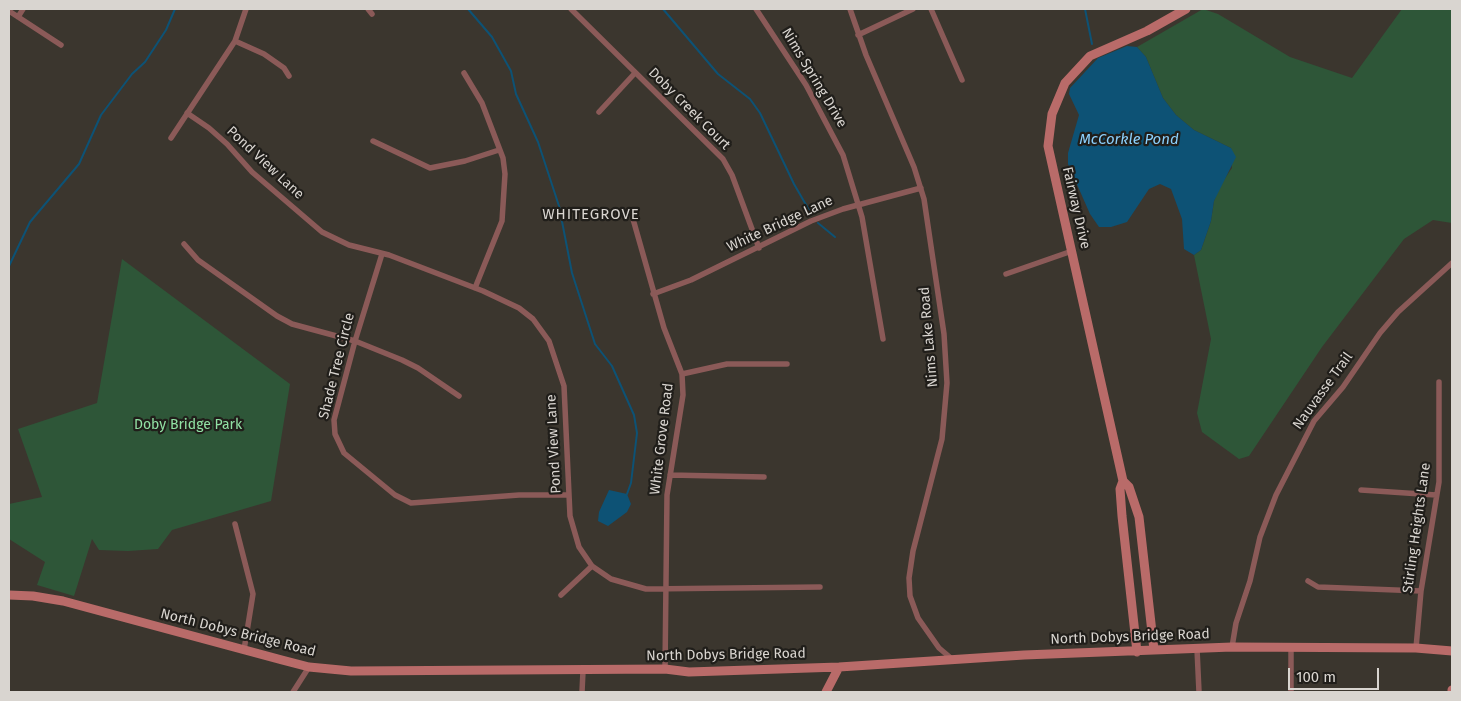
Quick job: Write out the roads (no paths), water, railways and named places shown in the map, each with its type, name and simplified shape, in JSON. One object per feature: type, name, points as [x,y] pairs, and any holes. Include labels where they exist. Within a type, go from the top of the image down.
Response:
[{"type":"street","points":[[18,17],[22,9]]},
{"type":"street","points":[[171,138],[235,41],[246,9]]},
{"type":"street","name":"Doby Creek Court","points":[[571,9],[723,159],[732,175],[758,248]]},
{"type":"street","name":"Nims Spring Drive","points":[[756,9],[806,85],[830,127],[843,155],[867,240],[883,339]]},
{"type":"street","name":"Nims Lake Road","points":[[850,9],[858,36],[908,152],[924,199],[944,334],[947,383],[942,439],[913,551],[909,578],[910,596],[918,618],[939,648],[952,659]]},
{"type":"street","points":[[858,36],[913,9]]},
{"type":"street","points":[[931,9],[962,80]]},
{"type":"street","name":"Fairway Drive","points":[[1154,650],[1139,517],[1129,487],[1123,481],[1048,146],[1052,114],[1065,83],[1090,56],[1147,31],[1186,9]]},
{"type":"street","points":[[9,11],[61,45]]},
{"type":"street","points":[[235,41],[264,54],[284,68],[289,76]]},
{"type":"street","points":[[464,73],[482,103],[503,158],[505,174],[502,221],[476,288]]},
{"type":"street","points":[[599,112],[635,74]]},
{"type":"street","name":"Pond View Lane","points":[[187,113],[228,144],[252,172],[322,232],[350,245],[382,254],[476,288],[519,308],[533,319],[549,341],[564,386],[568,495],[575,536],[579,547],[592,566],[624,585],[666,590],[820,587]]},
{"type":"street","points":[[373,141],[430,168],[465,161],[499,150]]},
{"type":"street","name":"White Bridge Lane","points":[[653,294],[691,280],[811,221],[842,208],[858,206],[921,188]]},
{"type":"street","name":"White Grove Road","points":[[634,219],[653,294],[682,374],[683,395],[667,495],[665,669]]},
{"type":"street","points":[[184,244],[198,260],[277,316],[292,324],[355,341],[418,368],[459,396]]},
{"type":"street","points":[[1006,274],[1072,251]]},
{"type":"street","name":"Shade Tree Circle","points":[[382,254],[355,341],[334,420],[335,434],[344,453],[405,501],[417,503],[519,495],[568,495]]},
{"type":"street","name":"Nauvasse Trail","points":[[1232,648],[1236,623],[1250,581],[1260,537],[1276,495],[1310,429],[1398,312],[1452,263]]},
{"type":"street","points":[[682,374],[727,364],[787,364]]},
{"type":"street","name":"Stirling Heights Lane","points":[[1416,648],[1421,591],[1439,482],[1439,382]]},
{"type":"street","points":[[670,475],[764,477]]},
{"type":"street","name":"Fairway Drive","points":[[1123,481],[1120,489],[1122,516],[1137,652]]},
{"type":"street","points":[[1361,490],[1436,495]]},
{"type":"street","points":[[235,524],[253,594],[244,650]]},
{"type":"street","points":[[561,595],[592,566]]},
{"type":"street","points":[[1308,581],[1318,587],[1421,591]]},
{"type":"street","name":"North Dobys Bridge Road","points":[[9,595],[33,596],[63,601],[309,667],[351,671],[665,669],[689,672],[839,667],[952,659],[1232,648],[1416,648],[1452,652]]},
{"type":"street","points":[[1291,647],[1291,692]]},
{"type":"street","points":[[1197,649],[1199,692]]},
{"type":"street","points":[[293,692],[309,667]]},
{"type":"street","points":[[826,692],[839,667]]},
{"type":"street","points":[[582,692],[583,671]]},
{"type":"water","name":"McCorkle Pond","points":[[1127,46],[1137,47],[1146,57],[1163,98],[1176,115],[1194,130],[1231,148],[1236,157],[1214,201],[1211,221],[1201,250],[1194,255],[1184,249],[1182,219],[1171,189],[1160,184],[1149,189],[1127,222],[1111,227],[1099,227],[1090,214],[1068,164],[1068,153],[1079,115],[1069,94],[1070,88],[1098,58]]},
{"type":"water","points":[[609,490],[627,494],[631,504],[627,512],[608,526],[598,521],[599,512]]},
{"type":"waterway","points":[[9,266],[30,222],[79,164],[101,115],[132,74],[145,62],[166,30],[175,9]]},
{"type":"waterway","points":[[468,9],[492,37],[511,71],[516,94],[538,142],[559,206],[572,273],[595,344],[612,366],[634,415],[637,433],[631,483],[627,494]]},
{"type":"waterway","points":[[663,9],[718,74],[750,99],[760,113],[794,184],[809,210]]},
{"type":"waterway","points":[[1085,9],[1092,44]]},
{"type":"waterway","points":[[818,223],[835,237]]},
{"type":"district","name":"WHITEGROVE","points":[[591,215]]},
{"type":"park label","name":"Doby Bridge Park","points":[[188,425]]}]
